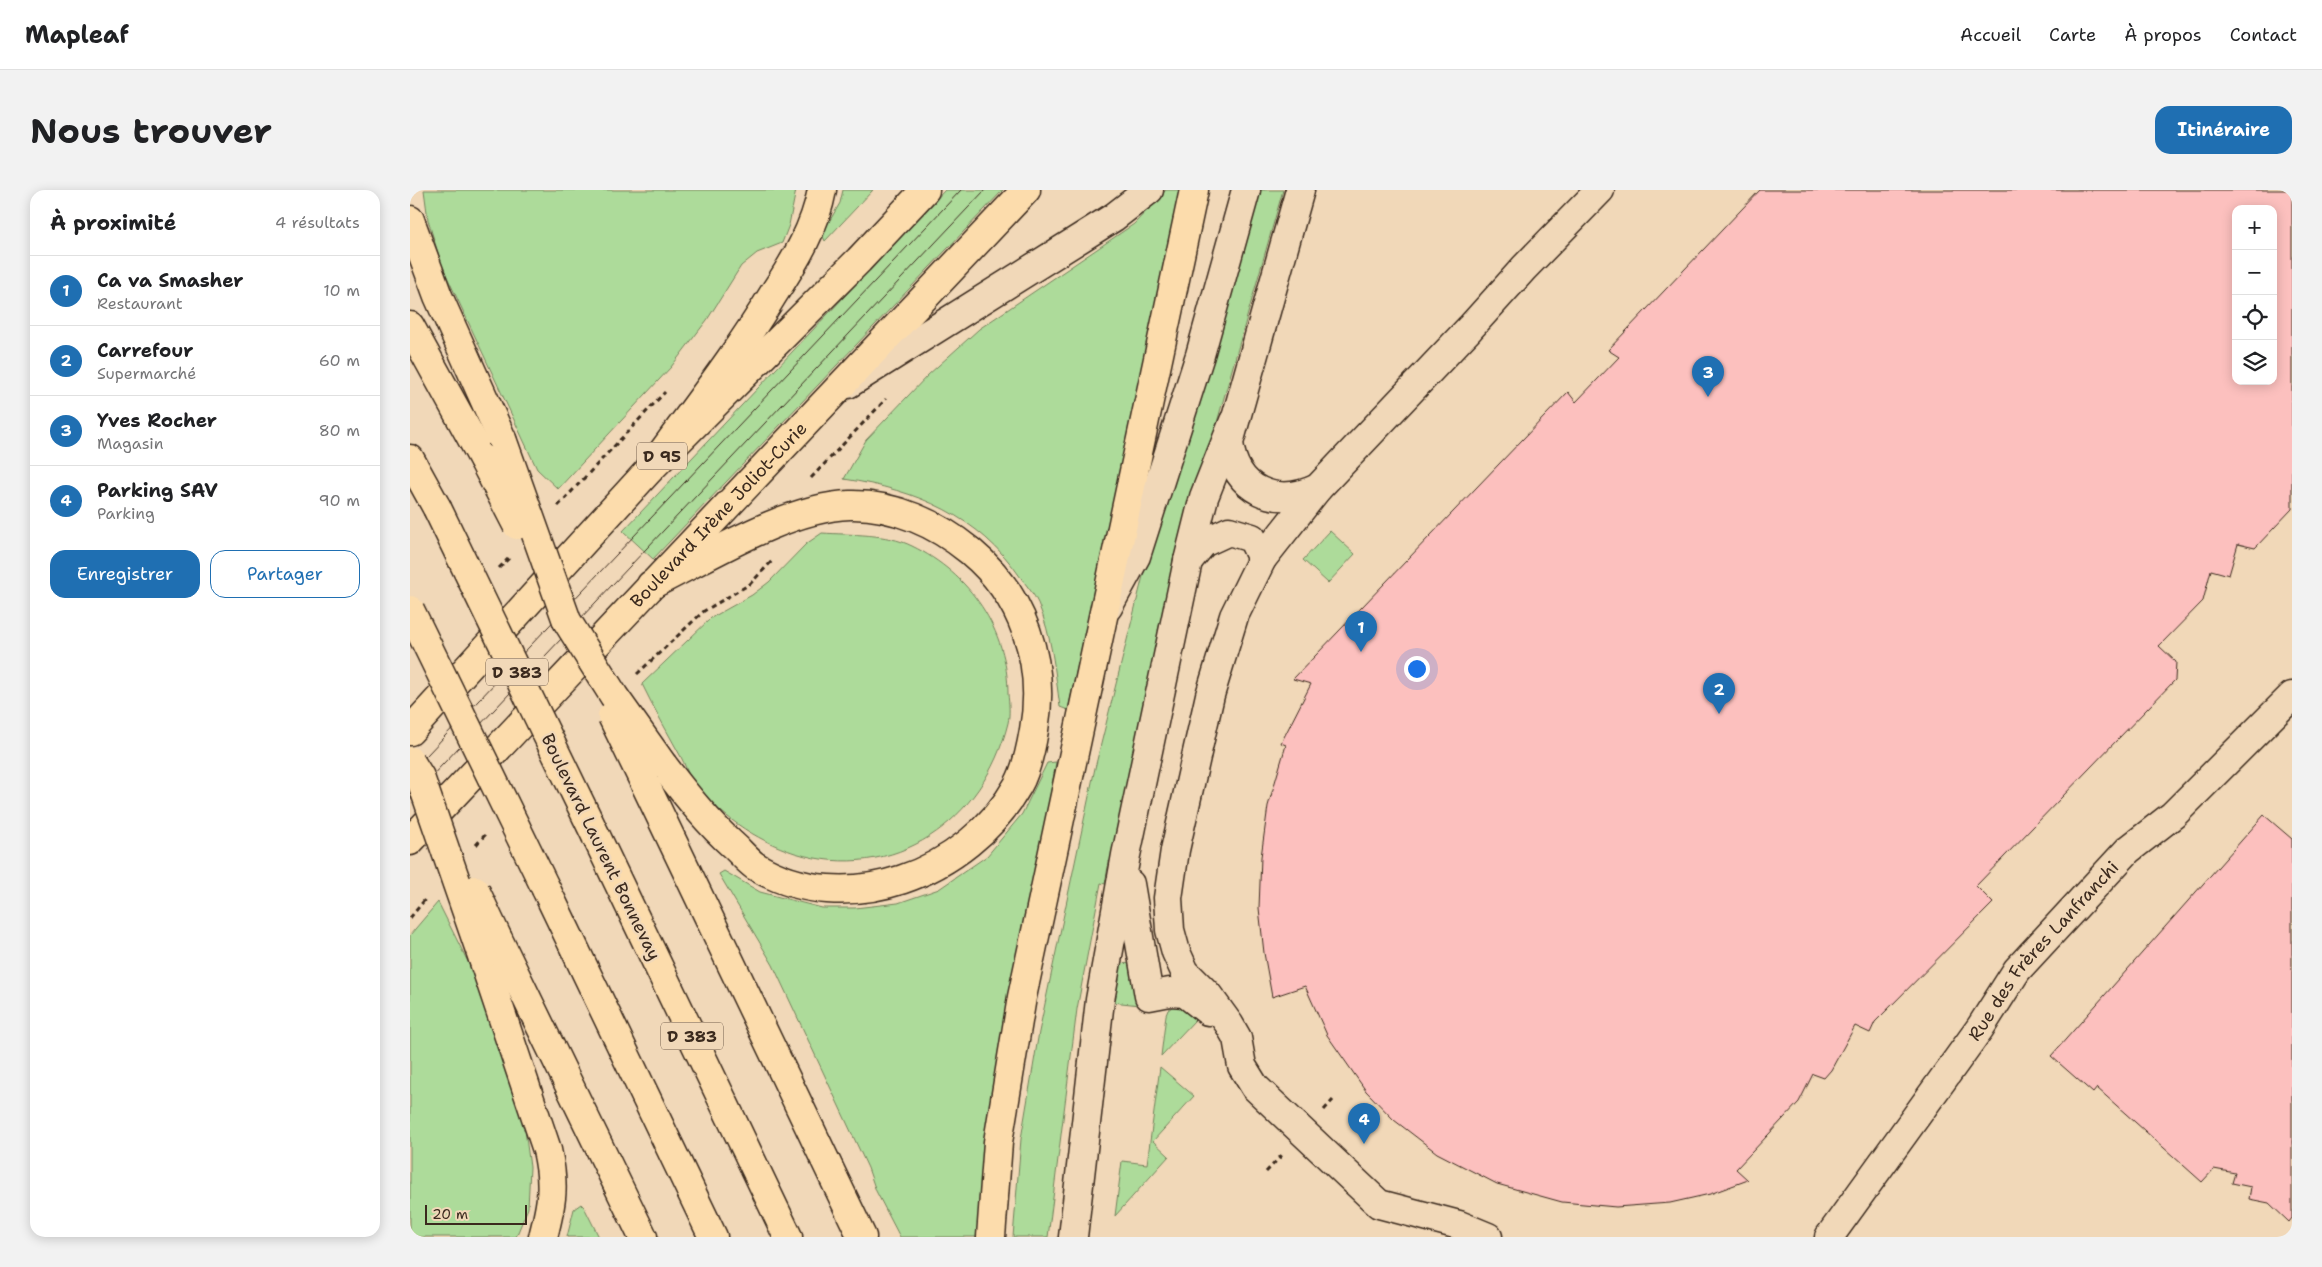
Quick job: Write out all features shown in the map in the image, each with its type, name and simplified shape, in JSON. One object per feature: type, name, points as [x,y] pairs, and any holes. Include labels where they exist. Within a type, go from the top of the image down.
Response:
[{"type":"main road","points":[[650,468],[753,328],[789,270],[808,236],[822,190]]},
{"type":"main road","name":"D 95","points":[[410,731],[650,468],[859,260],[925,190]]},
{"type":"main road","name":"Boulevard Irène Joliot-Curie","points":[[410,840],[1026,190]]},
{"type":"main road","points":[[991,1237],[998,1142],[1022,997],[1106,611],[1194,190]]},
{"type":"main road","points":[[410,220],[438,296],[502,439],[567,622]]},
{"type":"main road","points":[[410,326],[484,459],[567,622],[654,775],[862,1237]]},
{"type":"main road","name":"Boulevard Laurent Bonnevay","points":[[410,459],[437,508],[788,1237]]},
{"type":"main road","points":[[652,585],[766,528],[796,516],[850,505],[880,508],[912,516],[949,533],[984,563],[1008,593],[1028,631],[1036,669],[1038,711],[1031,750],[1018,785],[990,823],[956,852],[915,876],[882,887],[847,890],[799,884],[755,865],[654,775]]},
{"type":"main road","points":[[410,610],[713,1237]]},
{"type":"main road","points":[[413,765],[490,948],[643,1237]]},
{"type":"main road","points":[[490,948],[553,1174],[553,1200],[543,1237]]},
{"type":"street","points":[[832,394],[1114,217],[1149,190]]},
{"type":"street","points":[[1106,611],[1136,556],[1200,355],[1246,190]]},
{"type":"street","points":[[1073,1237],[1100,1000],[1126,855],[1188,561],[1204,497],[1234,421],[1300,190]]},
{"type":"street","points":[[1488,1237],[1460,1225],[1379,1204],[1255,1087],[1242,1066],[1237,1038],[1229,1024],[1208,995],[1184,972],[1170,930],[1168,898],[1175,850],[1210,695],[1234,616],[1262,559],[1318,488],[1470,328],[1524,268],[1600,190]]},
{"type":"street","points":[[1234,421],[1230,443],[1232,461],[1240,477],[1252,487],[1285,498],[1303,495],[1318,488]]},
{"type":"street","points":[[1188,561],[1203,543],[1229,531],[1252,538],[1262,559]]},
{"type":"street","name":"Rue des Frères Lanfranchi","points":[[1829,1237],[1980,1028],[2017,970],[2128,850],[2173,815],[2292,696]]},
{"type":"street","points":[[1126,855],[1134,918],[1149,996],[1170,992],[1185,993],[1199,1006],[1229,1024]]},
{"type":"path","points":[[554,511],[668,388]]},
{"type":"path","points":[[492,575],[513,554]]},
{"type":"green space","points":[[424,190],[796,190],[789,225],[782,243],[757,253],[741,266],[707,320],[671,367],[558,489],[537,469],[442,266],[428,220]]},
{"type":"green space","points":[[843,190],[873,190],[825,241],[822,234],[840,203]]},
{"type":"green space","points":[[945,190],[1003,190],[653,559],[623,531]]},
{"type":"green space","points":[[1166,190],[1181,190],[1068,710],[1060,707],[1050,641],[1038,603],[1004,556],[966,522],[944,509],[897,490],[844,479],[866,440],[928,375],[979,329],[1134,224]]},
{"type":"green space","points":[[1256,190],[1283,190],[1158,630],[1160,634],[1114,862],[1109,861],[1105,884],[1101,883],[1077,1009],[1048,1237],[1013,1237],[1021,1139],[1039,1032],[1095,768],[1150,548]]},
{"type":"green space","points":[[1330,531],[1355,554],[1328,583],[1303,560]]},
{"type":"green space","points":[[822,533],[868,535],[891,539],[912,546],[933,558],[968,588],[982,606],[993,626],[1006,670],[1009,708],[1008,723],[996,758],[979,789],[956,815],[930,836],[900,851],[867,860],[832,860],[795,853],[780,848],[751,833],[725,815],[690,777],[642,684],[711,618],[752,595],[769,582],[806,544]]},
{"type":"green space","points":[[1056,762],[997,1058],[988,1117],[979,1237],[900,1237],[876,1191],[868,1168],[773,965],[719,874],[724,871],[760,892],[822,908],[855,908],[898,903],[939,889],[987,856],[1022,814],[1047,763]]},
{"type":"green space","points":[[438,902],[479,984],[507,1065],[525,1130],[530,1167],[528,1208],[516,1237],[410,1237],[410,935]]},
{"type":"green space","points":[[1119,963],[1132,964],[1140,1005],[1112,1002]]},
{"type":"green space","points":[[1176,1004],[1194,1016],[1195,1020],[1161,1056],[1166,1015],[1168,1010]]},
{"type":"green space","points":[[1160,1067],[1194,1096],[1153,1141],[1169,1156],[1115,1216],[1122,1161],[1147,1164]]},
{"type":"green space","points":[[581,1204],[599,1237],[567,1237],[574,1209]]},
{"type":"building","points":[[1760,190],[2292,190],[2292,509],[2255,548],[2238,544],[2229,575],[2211,570],[2203,601],[2159,646],[2176,662],[2175,680],[1976,886],[1993,903],[1875,1022],[1870,1033],[1855,1026],[1831,1070],[1824,1078],[1813,1074],[1799,1102],[1736,1169],[1748,1180],[1710,1194],[1670,1203],[1616,1207],[1562,1202],[1497,1184],[1437,1153],[1394,1120],[1366,1091],[1327,1035],[1305,986],[1272,997],[1264,953],[1259,908],[1261,857],[1268,806],[1286,745],[1281,743],[1311,684],[1293,679],[1568,392],[1576,402],[1619,357],[1608,350]]},
{"type":"building","points":[[2264,815],[2292,839],[2292,1218],[2289,1222],[2269,1203],[2249,1199],[2251,1187],[2232,1183],[2235,1173],[2214,1169],[2202,1182],[2097,1088],[2093,1093],[2051,1056]]},
{"type":"tram line","points":[[410,773],[961,190]]},
{"type":"tram line","points":[[410,799],[985,190]]},
{"type":"place","name":"Yves Rocher","points":[[1708,397]]},
{"type":"place","name":"Ca va Smasher","points":[[1361,652]]},
{"type":"place","name":"Carrefour","points":[[1719,714]]},
{"type":"place","name":"Parking SAV","points":[[1364,1144]]}]
